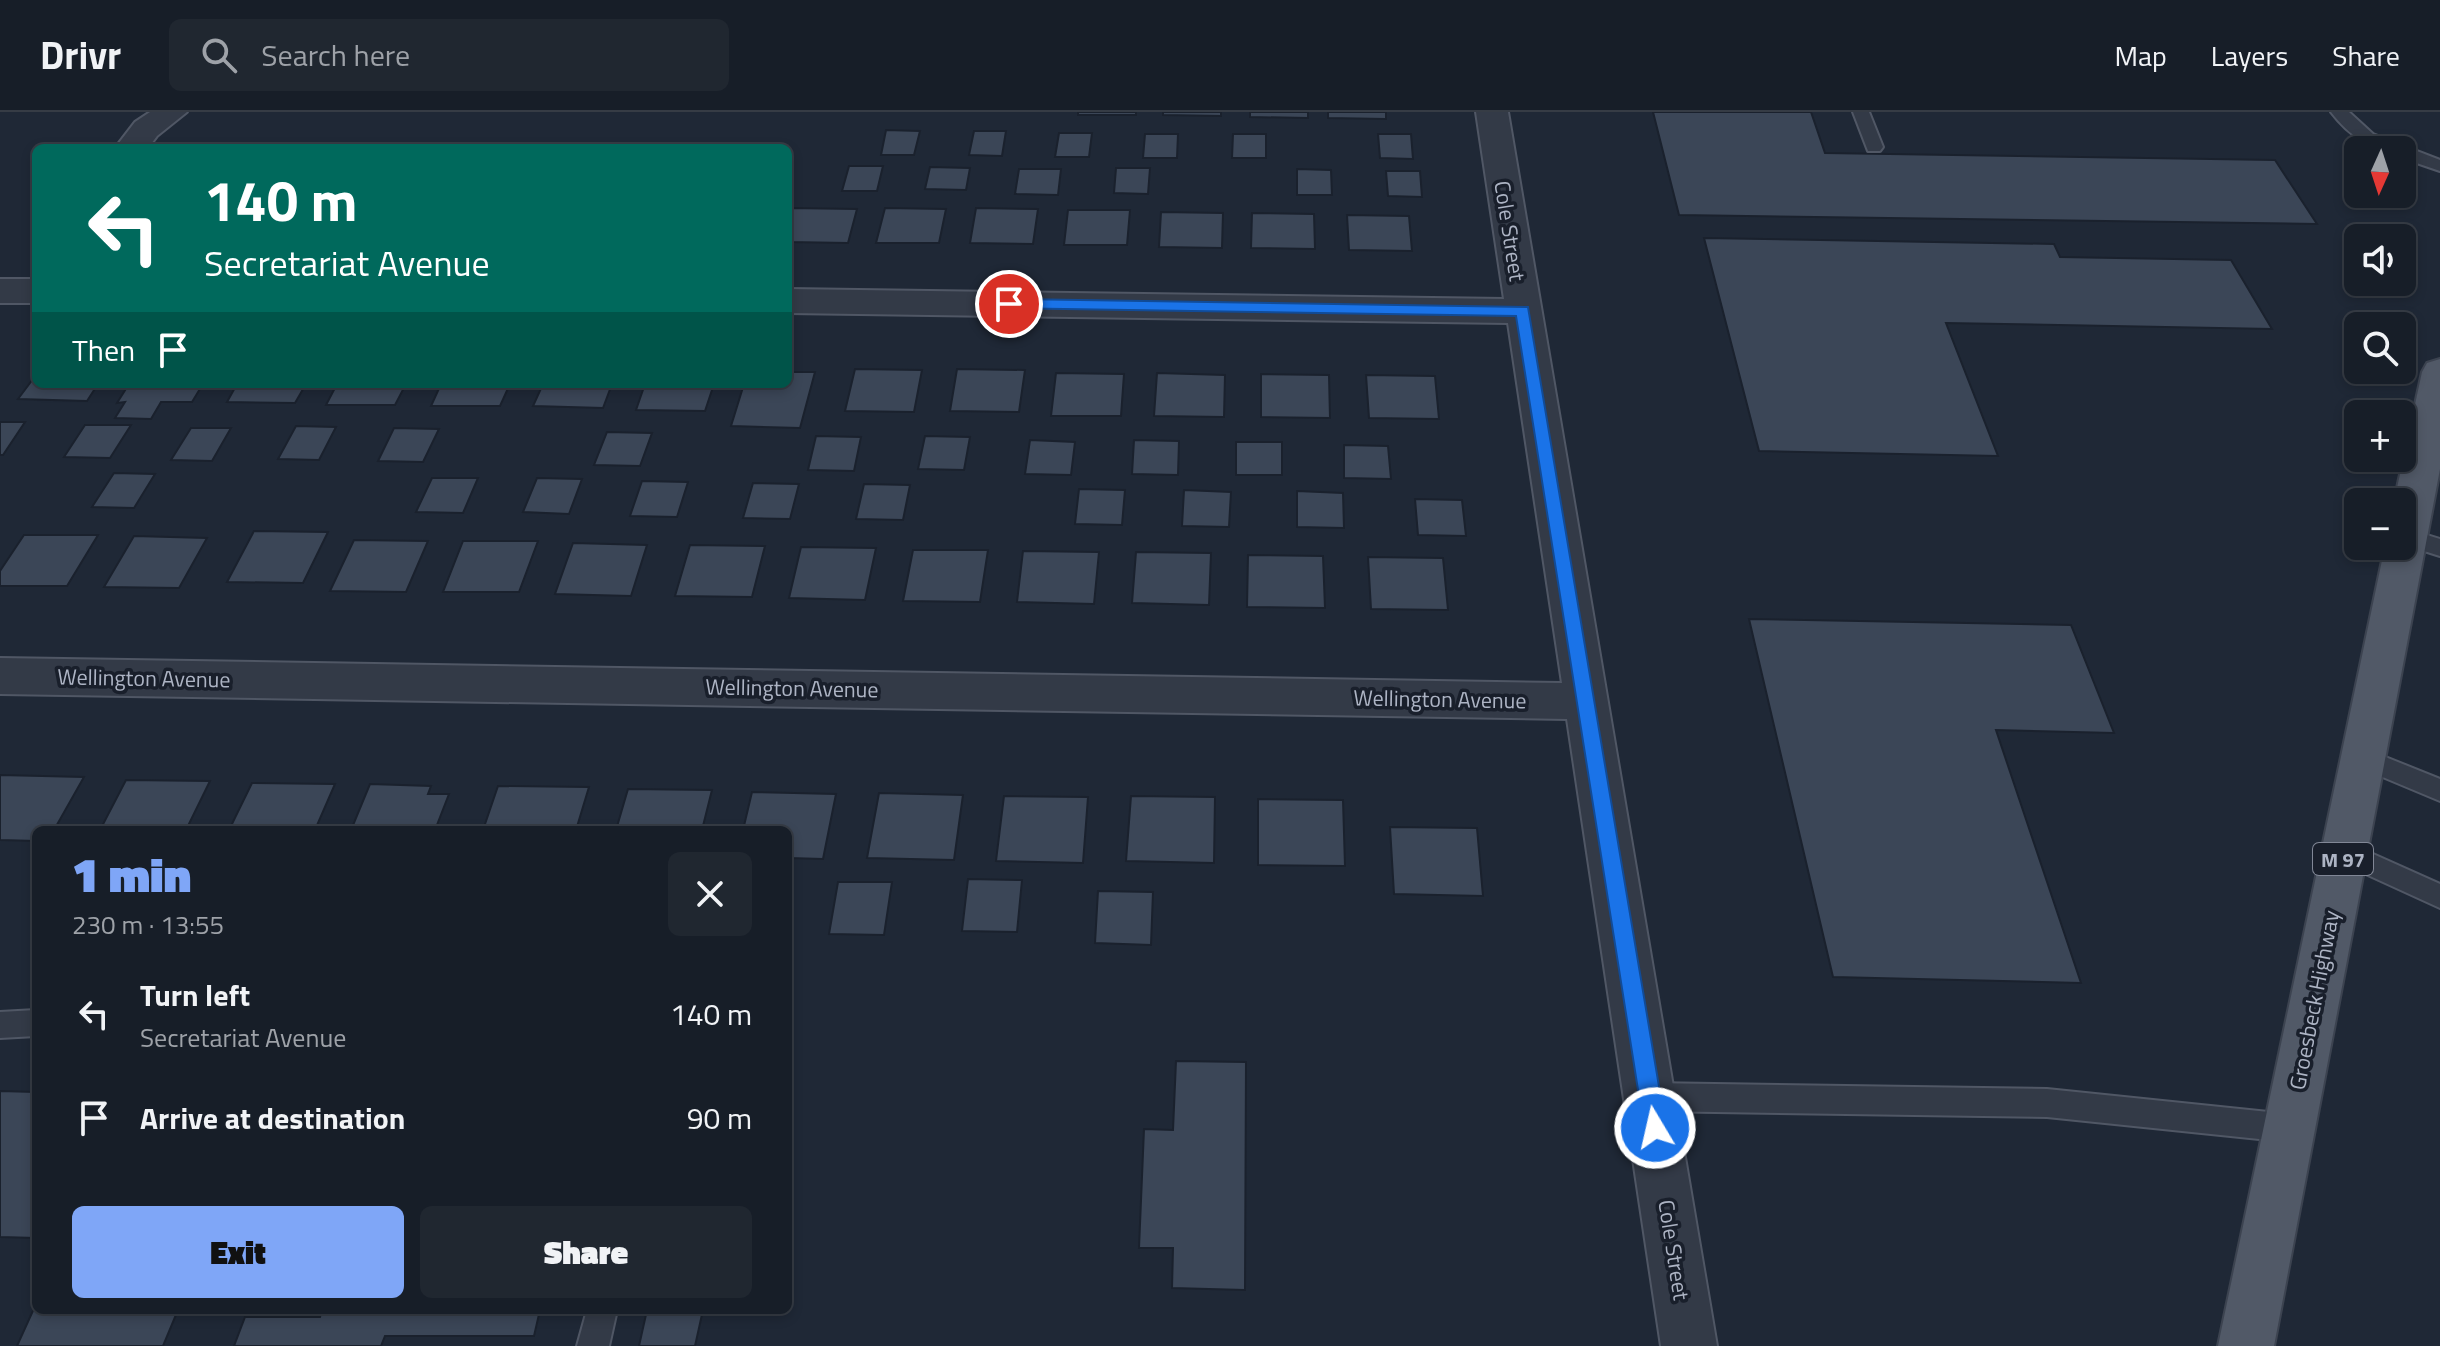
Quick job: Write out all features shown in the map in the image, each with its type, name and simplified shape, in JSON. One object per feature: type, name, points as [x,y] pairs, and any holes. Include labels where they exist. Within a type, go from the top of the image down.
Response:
[{"type":"main road","name":"Groesbeck Highway","points":[[2246,1346],[2363,758],[2424,543],[2440,372]]},
{"type":"street","points":[[134,144],[146,129],[171,112]]},
{"type":"street","name":"Cole Street","points":[[1492,112],[1689,1346]]},
{"type":"street","points":[[792,301],[1523,311]]},
{"type":"street","name":"Wellington Avenue","points":[[0,676],[1584,701]]},
{"type":"lane","points":[[1861,112],[1874,147]]},
{"type":"lane","points":[[2339,112],[2365,136]]},
{"type":"lane","points":[[2416,157],[2440,166]]},
{"type":"lane","points":[[2363,758],[2440,790]]},
{"type":"lane","points":[[2344,852],[2440,896]]},
{"type":"lane","points":[[0,1025],[32,1023]]},
{"type":"lane","points":[[1650,1097],[2047,1103],[2289,1128]]},
{"type":"lane","points":[[593,1346],[601,1314]]},
{"type":"building","points":[[1078,112],[1136,112],[1136,115],[1078,115]]},
{"type":"building","points":[[1163,112],[1221,112],[1221,116],[1163,115]]},
{"type":"building","points":[[1250,112],[1308,112],[1308,118],[1250,117]]},
{"type":"building","points":[[1328,112],[1386,112],[1386,119],[1328,118]]},
{"type":"building","points":[[1653,112],[1811,112],[1825,153],[2275,160],[2317,224],[1679,215]]},
{"type":"building","points":[[886,130],[920,131],[914,155],[881,155]]},
{"type":"building","points":[[974,131],[1006,131],[1002,156],[969,155]]},
{"type":"building","points":[[1059,133],[1092,133],[1089,157],[1055,157]]},
{"type":"building","points":[[1145,134],[1178,134],[1177,158],[1143,158]]},
{"type":"building","points":[[1233,134],[1266,134],[1266,158],[1232,158]]},
{"type":"building","points":[[1378,134],[1411,134],[1413,159],[1380,158]]},
{"type":"building","points":[[849,166],[883,166],[877,191],[842,191]]},
{"type":"building","points":[[930,167],[970,168],[966,190],[925,189]]},
{"type":"building","points":[[1116,168],[1150,168],[1148,194],[1114,193]]},
{"type":"building","points":[[1019,169],[1061,169],[1058,195],[1015,194]]},
{"type":"building","points":[[1297,169],[1331,170],[1332,195],[1297,195]]},
{"type":"building","points":[[1386,171],[1420,171],[1422,197],[1388,196]]},
{"type":"building","points":[[792,208],[857,209],[848,243],[792,242]]},
{"type":"building","points":[[885,208],[946,209],[939,243],[876,243]]},
{"type":"building","points":[[976,208],[1038,209],[1033,244],[970,243]]},
{"type":"building","points":[[1068,210],[1130,210],[1127,245],[1064,245]]},
{"type":"building","points":[[1161,212],[1223,213],[1222,248],[1159,247]]},
{"type":"building","points":[[1252,213],[1314,214],[1315,249],[1251,248]]},
{"type":"building","points":[[1347,215],[1409,216],[1412,251],[1349,250]]},
{"type":"building","points":[[1704,238],[2054,244],[2060,257],[2231,260],[2272,329],[1946,323],[1998,456],[1759,451]]},
{"type":"building","points":[[855,369],[922,370],[914,412],[845,411]]},
{"type":"building","points":[[957,369],[1025,370],[1019,412],[950,411]]},
{"type":"building","points":[[792,372],[815,372],[800,428],[731,426],[743,388],[792,388]]},
{"type":"building","points":[[1056,373],[1124,374],[1121,416],[1051,416]]},
{"type":"building","points":[[1157,373],[1225,375],[1224,417],[1154,416]]},
{"type":"building","points":[[1261,374],[1329,375],[1330,418],[1261,417]]},
{"type":"building","points":[[1366,375],[1435,376],[1439,419],[1369,418]]},
{"type":"building","points":[[32,380],[32,388],[95,388],[87,401],[18,399]]},
{"type":"building","points":[[126,388],[201,388],[192,402],[161,402],[151,419],[115,418],[125,402],[117,403]]},
{"type":"building","points":[[235,388],[304,388],[295,403],[227,402]]},
{"type":"building","points":[[335,388],[404,388],[395,405],[326,405]]},
{"type":"building","points":[[439,388],[508,388],[500,406],[431,406]]},
{"type":"building","points":[[541,388],[610,388],[603,408],[533,406]]},
{"type":"building","points":[[644,388],[713,388],[705,411],[636,410]]},
{"type":"building","points":[[0,422],[25,422],[3,455],[0,455]]},
{"type":"building","points":[[85,425],[131,425],[110,458],[64,457]]},
{"type":"building","points":[[296,426],[336,427],[319,460],[278,459]]},
{"type":"building","points":[[191,428],[231,428],[212,461],[171,460]]},
{"type":"building","points":[[394,428],[439,429],[423,462],[378,461]]},
{"type":"building","points":[[607,432],[652,433],[640,466],[594,465]]},
{"type":"building","points":[[816,436],[861,437],[854,471],[808,470]]},
{"type":"building","points":[[925,436],[970,437],[964,470],[918,469]]},
{"type":"building","points":[[1030,440],[1075,442],[1071,475],[1025,474]]},
{"type":"building","points":[[1134,440],[1179,441],[1178,475],[1132,474]]},
{"type":"building","points":[[1236,442],[1282,442],[1282,475],[1236,475]]},
{"type":"building","points":[[1344,445],[1388,446],[1391,479],[1344,478]]},
{"type":"building","points":[[114,473],[155,474],[134,508],[92,507]]},
{"type":"building","points":[[432,478],[478,478],[463,513],[416,512]]},
{"type":"building","points":[[537,478],[582,479],[569,514],[523,512]]},
{"type":"building","points":[[642,481],[688,482],[677,517],[630,516]]},
{"type":"building","points":[[753,483],[799,484],[790,519],[743,518]]},
{"type":"building","points":[[864,484],[910,485],[903,520],[856,519]]},
{"type":"building","points":[[1079,489],[1125,490],[1122,525],[1075,524]]},
{"type":"building","points":[[1184,490],[1231,492],[1229,527],[1182,526]]},
{"type":"building","points":[[1297,491],[1343,493],[1344,528],[1297,527]]},
{"type":"building","points":[[1415,499],[1462,500],[1466,536],[1418,535]]},
{"type":"building","points":[[254,531],[328,532],[303,583],[227,582]]},
{"type":"building","points":[[24,535],[98,535],[67,586],[0,586],[0,571]]},
{"type":"building","points":[[134,536],[207,538],[179,588],[104,587]]},
{"type":"building","points":[[354,540],[428,541],[406,592],[330,591]]},
{"type":"building","points":[[463,541],[538,541],[519,592],[443,592]]},
{"type":"building","points":[[573,543],[647,545],[631,596],[555,594]]},
{"type":"building","points":[[690,545],[765,546],[752,597],[675,596]]},
{"type":"building","points":[[801,547],[876,548],[865,600],[789,598]]},
{"type":"building","points":[[913,550],[988,550],[980,602],[903,601]]},
{"type":"building","points":[[1023,551],[1099,552],[1094,604],[1017,602]]},
{"type":"building","points":[[1136,552],[1211,553],[1209,605],[1132,603]]},
{"type":"building","points":[[1248,555],[1323,556],[1325,608],[1247,607]]},
{"type":"building","points":[[1368,557],[1443,558],[1448,610],[1371,609]]},
{"type":"building","points":[[1749,619],[2071,625],[2114,733],[1996,730],[2081,983],[1833,977]]},
{"type":"building","points":[[0,775],[84,777],[56,826],[32,826],[32,841],[0,840]]},
{"type":"building","points":[[126,780],[210,781],[188,826],[102,826]]},
{"type":"building","points":[[252,783],[335,784],[317,826],[231,826]]},
{"type":"building","points":[[370,784],[431,786],[428,794],[449,794],[437,826],[353,826]]},
{"type":"building","points":[[498,786],[589,787],[577,826],[484,826]]},
{"type":"building","points":[[628,789],[712,790],[703,826],[617,826]]},
{"type":"building","points":[[752,792],[836,794],[823,859],[792,858],[792,826],[744,826]]},
{"type":"building","points":[[879,793],[963,795],[954,860],[867,858]]},
{"type":"building","points":[[1004,796],[1088,797],[1083,863],[996,861]]},
{"type":"building","points":[[1131,796],[1215,797],[1214,863],[1126,861]]},
{"type":"building","points":[[1258,799],[1343,800],[1345,866],[1258,865]]},
{"type":"building","points":[[1390,827],[1477,828],[1483,896],[1394,894]]},
{"type":"building","points":[[968,879],[1022,880],[1017,932],[962,931]]},
{"type":"building","points":[[838,882],[892,882],[884,935],[829,934]]},
{"type":"building","points":[[1098,891],[1153,892],[1151,945],[1095,943]]},
{"type":"building","points":[[1176,1061],[1246,1062],[1245,1290],[1172,1288],[1173,1248],[1139,1248],[1144,1129],[1173,1130]]},
{"type":"building","points":[[0,1091],[32,1092],[32,1238],[0,1237]]},
{"type":"building","points":[[32,1313],[176,1314],[163,1346],[17,1346]]},
{"type":"building","points":[[321,1314],[539,1314],[534,1336],[385,1336],[381,1346],[234,1346],[245,1317],[320,1317]]},
{"type":"building","points":[[646,1314],[702,1314],[695,1346],[639,1346]]},
{"type":"route","points":[[1009,304],[1523,311],[1655,1128]]}]
